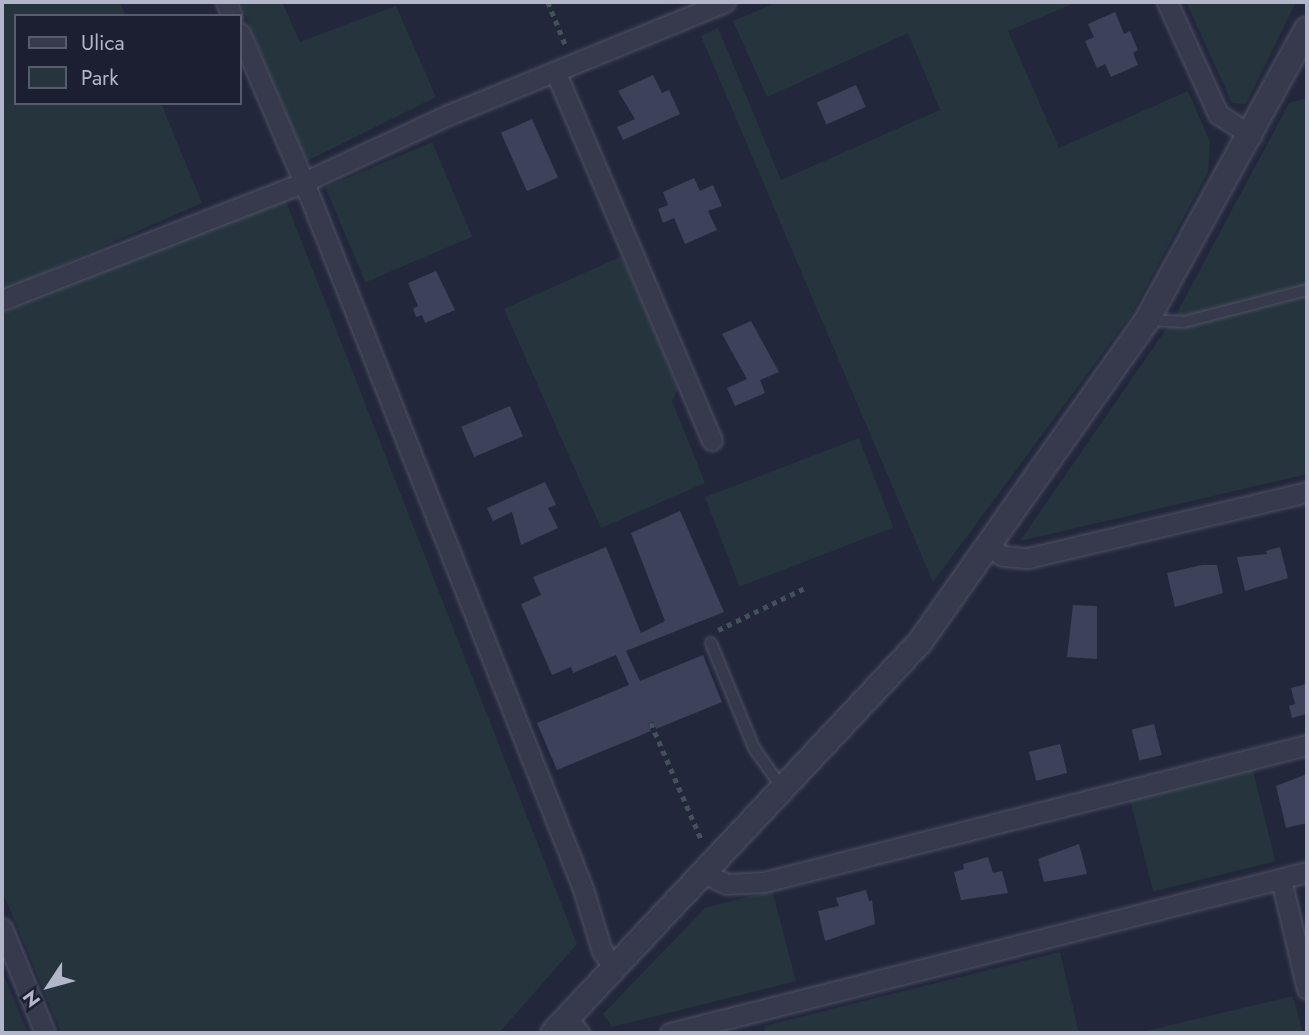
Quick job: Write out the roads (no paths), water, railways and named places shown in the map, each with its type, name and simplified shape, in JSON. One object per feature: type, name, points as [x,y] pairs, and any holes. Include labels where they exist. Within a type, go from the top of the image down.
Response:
[{"type":"street","points":[[2,300],[304,182],[448,115],[725,2]]},
{"type":"street","points":[[1167,2],[1218,114],[1252,136]]},
{"type":"street","points":[[566,1028],[614,967],[920,642],[990,547],[1147,320],[1252,136],[1307,29]]},
{"type":"street","points":[[242,38],[304,182],[583,889],[602,951],[614,967]]},
{"type":"street","points":[[565,69],[712,440]]},
{"type":"street","points":[[990,547],[1003,555],[1028,558],[1307,492]]},
{"type":"street","points":[[704,873],[727,884],[764,882],[1307,745]]},
{"type":"street","points":[[670,1033],[1307,872]]},
{"type":"street","points":[[1281,879],[1307,989]]},
{"type":"street","points":[[2,928],[45,1033]]},
{"type":"lane","points":[[1147,320],[1184,322],[1307,290]]},
{"type":"lane","points":[[712,643],[754,748],[784,789]]}]
